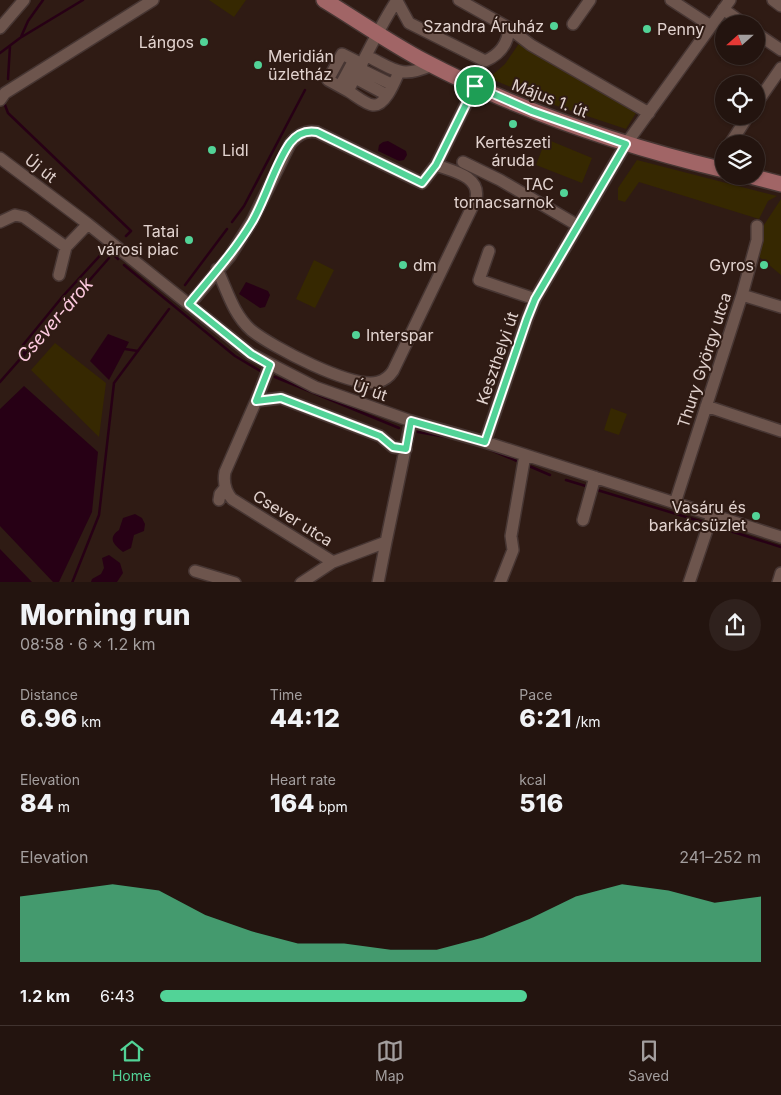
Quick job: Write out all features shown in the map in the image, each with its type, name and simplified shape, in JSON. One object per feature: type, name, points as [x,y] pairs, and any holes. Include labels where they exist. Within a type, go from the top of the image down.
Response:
[{"type":"main road","name":"Május 1. út","points":[[324,0],[432,65],[532,111],[626,144],[715,168]]},
{"type":"main road","points":[[765,180],[781,184]]},
{"type":"street","points":[[0,28],[24,0]]},
{"type":"street","points":[[2,96],[153,0]]},
{"type":"street","points":[[459,0],[509,28],[531,46],[649,113]]},
{"type":"street","points":[[573,24],[590,0]]},
{"type":"street","points":[[671,0],[711,26]]},
{"type":"street","points":[[773,0],[781,6]]},
{"type":"street","points":[[338,85],[357,64],[397,1],[409,23],[485,61],[500,53],[508,38],[509,28]]},
{"type":"street","name":"Keszthelyi út","points":[[485,442],[535,299],[577,225],[626,144],[726,4],[736,15]]},
{"type":"street","points":[[765,39],[781,50]]},
{"type":"street","points":[[357,64],[393,85]]},
{"type":"street","points":[[357,64],[393,85]]},
{"type":"street","points":[[338,85],[357,64]]},
{"type":"street","points":[[338,85],[372,105],[382,102],[402,74],[420,71],[432,65]]},
{"type":"street","points":[[765,91],[781,68]]},
{"type":"street","points":[[189,304],[230,256],[252,220],[290,144],[299,135],[310,131],[317,132],[422,183],[436,165],[475,86]]},
{"type":"street","name":"Új út","points":[[2,157],[251,354],[315,387],[411,421],[525,455],[593,485],[675,503],[710,523],[781,537]]},
{"type":"street","points":[[463,162],[500,180],[577,225]]},
{"type":"street","points":[[217,269],[237,313],[251,329],[267,340],[288,353],[345,379],[371,383],[384,380],[393,371],[476,199],[477,189],[472,181],[465,176],[436,165]]},
{"type":"street","points":[[0,222],[15,215],[24,217],[66,247]]},
{"type":"street","points":[[59,275],[66,247],[88,224]]},
{"type":"street","name":"Thury György utca","points":[[675,503],[742,295],[757,240],[757,226]]},
{"type":"street","points":[[489,251],[479,280],[535,299]]},
{"type":"street","points":[[742,295],[781,307]]},
{"type":"street","name":"Csever utca","points":[[270,365],[218,493],[232,499],[333,562],[386,542]]},
{"type":"street","points":[[256,401],[281,398],[380,436],[393,447],[406,449]]},
{"type":"street","points":[[706,406],[781,431]]},
{"type":"street","points":[[367,582],[379,579],[411,421]]},
{"type":"street","points":[[500,582],[513,550],[511,536],[525,455]]},
{"type":"street","points":[[583,520],[593,485]]},
{"type":"street","points":[[689,582],[710,523]]},
{"type":"street","points":[[300,582],[333,562]]},
{"type":"street","points":[[195,571],[236,582]]},
{"type":"street","points":[[778,582],[781,573]]},
{"type":"shaded area","points":[[209,0],[246,0],[234,17]]},
{"type":"shaded area","points":[[520,42],[636,113],[626,129],[557,106],[489,78],[505,64]]},
{"type":"shaded area","points":[[546,139],[592,158],[582,183],[536,165]]},
{"type":"shaded area","points":[[388,141],[406,151],[407,155],[404,160],[399,161],[378,151],[379,145]]},
{"type":"shaded area","points":[[637,160],[715,180],[715,185],[734,185],[777,196],[768,201],[759,219],[639,182],[625,202],[618,200],[618,188]]},
{"type":"shaded area","points":[[781,199],[781,275],[756,254],[762,228]]},
{"type":"shaded area","points":[[314,260],[334,270],[315,308],[296,299]]},
{"type":"shaded area","points":[[246,282],[268,291],[270,295],[265,307],[260,308],[239,294]]},
{"type":"shaded area","points":[[108,334],[129,342],[109,380],[90,361]]},
{"type":"shaded area","points":[[55,343],[106,383],[99,437],[31,370]]},
{"type":"shaded area","points":[[24,386],[98,452],[92,512],[59,582],[53,582],[0,526],[0,409]]},
{"type":"shaded area","points":[[611,408],[627,414],[619,435],[604,430]]},
{"type":"shaded area","points":[[135,514],[142,518],[145,524],[144,531],[134,535],[131,548],[123,552],[113,541],[113,536],[119,530],[123,518]]},
{"type":"shaded area","points":[[0,549],[32,582],[0,582]]},
{"type":"shaded area","points":[[109,555],[120,563],[123,573],[117,582],[91,582],[92,579],[101,574],[104,568],[102,558]]},
{"type":"waterway","points":[[21,37],[28,21],[43,0]]},
{"type":"waterway","points":[[0,53],[20,38],[83,0]]},
{"type":"waterway","points":[[8,79],[10,46]]},
{"type":"waterway","points":[[232,222],[244,206],[305,90]]},
{"type":"waterway","points":[[5,105],[8,113],[131,231],[126,236]]},
{"type":"waterway","points":[[185,285],[227,229]]},
{"type":"waterway","points":[[24,356],[23,345],[63,296],[106,249],[109,252]]},
{"type":"waterway","points":[[115,256],[118,259]]},
{"type":"waterway","name":"Csever-árok","points":[[0,382],[109,258]]},
{"type":"waterway","points":[[124,265],[235,356],[262,372]]},
{"type":"waterway","points":[[72,582],[99,515],[114,383],[169,309]]},
{"type":"waterway","points":[[125,349],[138,351]]},
{"type":"waterway","points":[[275,377],[399,428]]},
{"type":"waterway","points":[[418,432],[452,438]]},
{"type":"waterway","points":[[491,450],[517,461]]},
{"type":"waterway","points":[[529,466],[550,475]]},
{"type":"waterway","points":[[566,480],[589,487]]},
{"type":"waterway","points":[[594,489],[706,523]]},
{"type":"waterway","points":[[711,525],[781,547]]},
{"type":"place","name":"Szandra Áruház","points":[[554,26]]},
{"type":"place","name":"Penny","points":[[647,29]]},
{"type":"place","name":"Lángos","points":[[204,42]]},
{"type":"place","name":"Meridián üzletház","points":[[258,65]]},
{"type":"place","name":"Kertészeti áruda","points":[[513,124]]},
{"type":"place","name":"Lidl","points":[[212,150]]},
{"type":"place","name":"TAC tornacsarnok","points":[[564,193]]},
{"type":"place","name":"Tatai városi piac","points":[[189,240]]},
{"type":"place","name":"dm","points":[[403,265]]},
{"type":"place","name":"Gyros","points":[[764,265]]},
{"type":"place","name":"Interspar","points":[[356,335]]},
{"type":"place","name":"Vasáru és barkácsüzlet","points":[[756,516]]},
{"type":"route","points":[[475,86],[532,111],[626,144],[535,299],[485,442],[411,421],[406,449],[393,447],[380,436],[281,398],[256,401],[270,365],[251,354],[189,304],[230,256],[252,220],[290,144],[303,133],[317,132],[422,183],[436,165],[475,86]]}]
